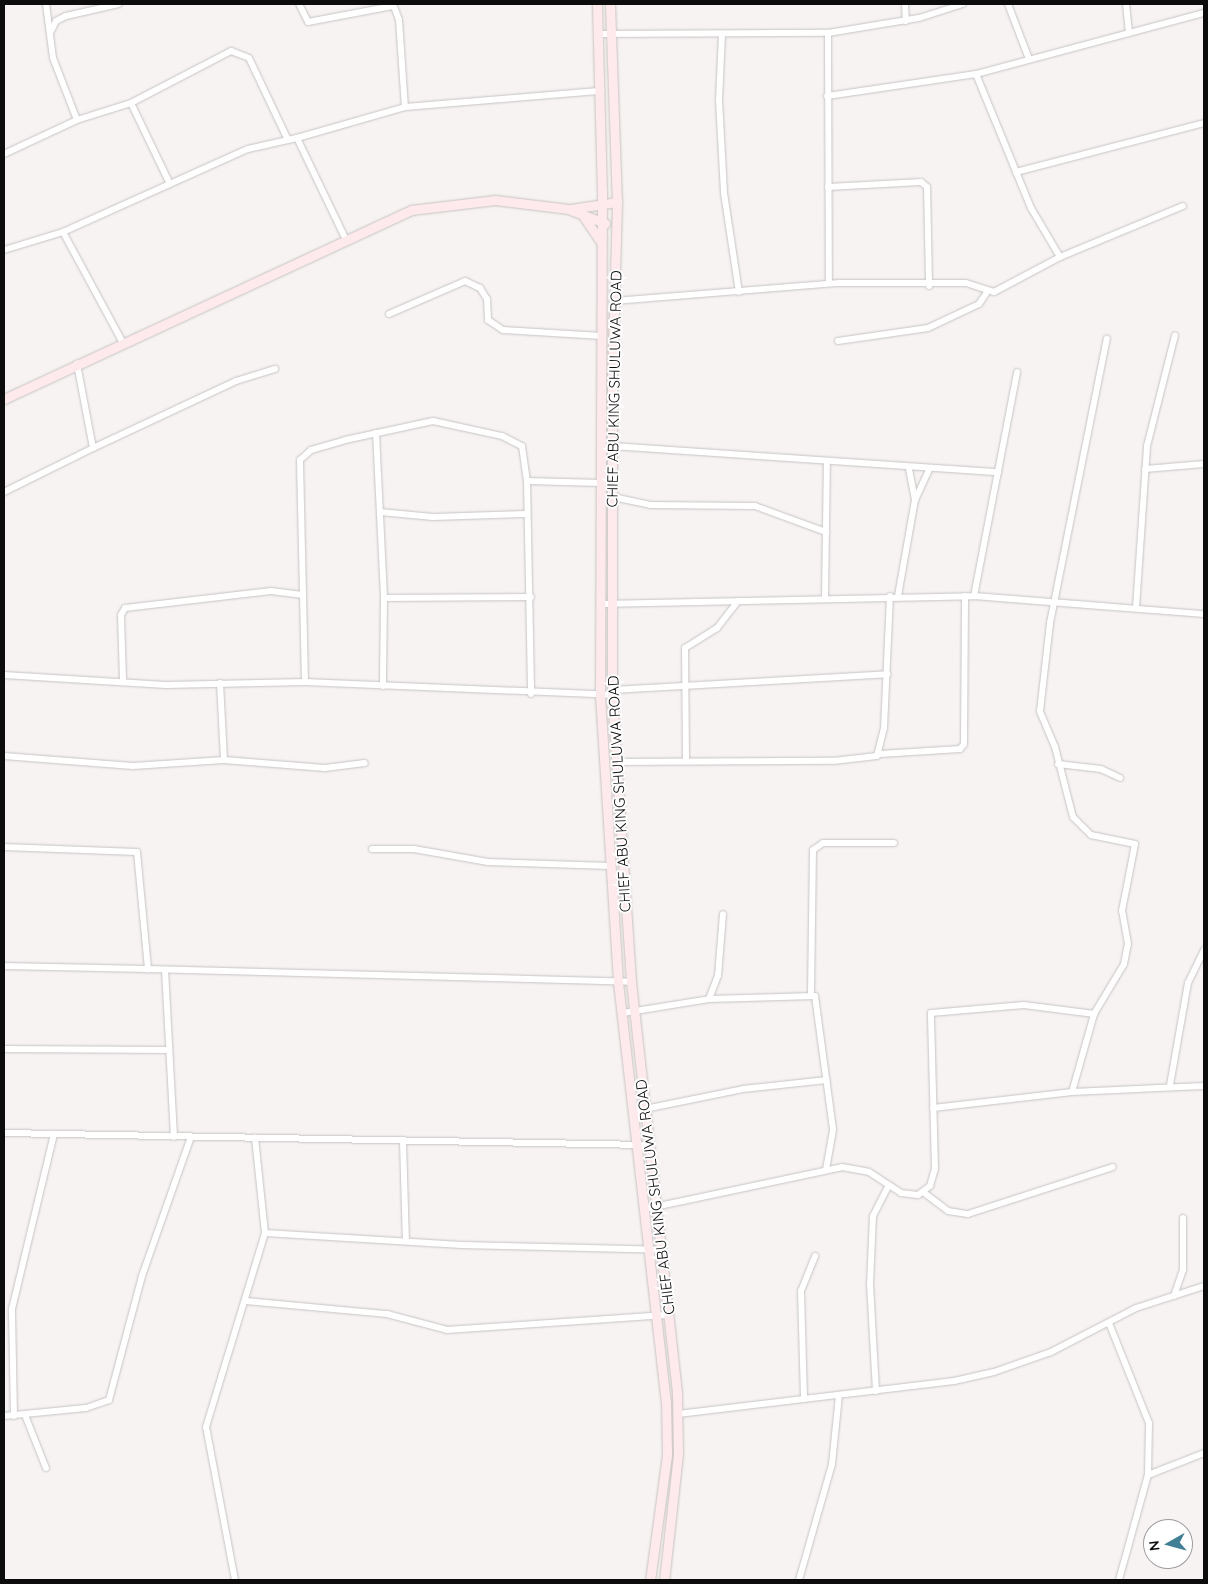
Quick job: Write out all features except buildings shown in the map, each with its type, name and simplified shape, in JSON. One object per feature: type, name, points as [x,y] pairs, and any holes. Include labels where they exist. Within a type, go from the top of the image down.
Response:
[{"type":"street","points":[[46,4],[53,58],[77,120]]},
{"type":"street","points":[[50,34],[61,18],[119,4]]},
{"type":"street","points":[[299,4],[308,22],[393,5],[399,20],[405,107]]},
{"type":"street","points":[[597,4],[601,91],[602,191],[600,695],[618,982],[624,1013],[646,1209],[657,1316],[667,1455],[650,1580]]},
{"type":"street","name":"CHIEF ABU KING SHULUWA ROAD","points":[[610,4],[617,202],[612,446],[614,603],[612,692],[615,762],[631,982],[646,1110],[648,1145],[669,1315],[678,1414],[676,1482],[664,1580]]},
{"type":"street","points":[[905,4],[906,21]]},
{"type":"street","points":[[599,34],[828,33],[906,21],[963,4]]},
{"type":"street","points":[[1008,4],[1029,59]]},
{"type":"street","points":[[1126,4],[1129,33]]},
{"type":"street","points":[[827,96],[976,74],[1204,12]]},
{"type":"street","points":[[828,33],[829,283]]},
{"type":"street","points":[[722,34],[719,100],[724,193],[738,292]]},
{"type":"street","points":[[4,154],[77,120],[131,103],[222,53],[236,51],[248,58],[287,138]]},
{"type":"street","points":[[976,74],[1016,172],[1060,258]]},
{"type":"street","points":[[4,250],[63,232],[264,143],[297,138],[405,107],[601,91]]},
{"type":"street","points":[[131,103],[170,184]]},
{"type":"street","points":[[1016,172],[1204,123]]},
{"type":"street","points":[[297,138],[346,240]]},
{"type":"street","points":[[828,187],[921,182],[927,187],[929,286]]},
{"type":"street","points":[[585,211],[602,191]]},
{"type":"street","points":[[4,399],[411,210],[442,203],[495,200],[585,211],[617,202]]},
{"type":"street","points":[[614,301],[829,283],[929,286],[966,283],[987,292],[1003,290],[1060,258],[1183,206]]},
{"type":"street","points":[[585,211],[616,229]]},
{"type":"street","points":[[585,211],[602,246]]},
{"type":"street","points":[[63,232],[124,343]]},
{"type":"street","points":[[389,314],[465,281],[480,288],[487,299],[488,320],[502,330],[602,336]]},
{"type":"street","points":[[838,341],[928,328],[979,304],[987,292]]},
{"type":"street","points":[[1136,608],[1145,469],[1175,335]]},
{"type":"street","points":[[1072,1092],[1092,1016],[1126,954],[1122,911],[1135,844],[1091,835],[1078,823],[1068,807],[1058,764],[1040,711],[1055,600],[1107,339]]},
{"type":"street","points":[[77,364],[93,448]]},
{"type":"street","points":[[4,492],[236,381],[275,369]]},
{"type":"street","points":[[974,596],[1017,372]]},
{"type":"street","points":[[305,682],[300,460],[311,450],[376,432],[433,421],[513,439],[522,446],[527,481],[525,514],[531,597],[531,694]]},
{"type":"street","points":[[376,432],[384,598],[383,686]]},
{"type":"street","points":[[612,446],[827,461],[909,469],[998,472]]},
{"type":"street","points":[[825,598],[827,461]]},
{"type":"street","points":[[1145,469],[1204,464]]},
{"type":"street","points":[[909,469],[915,500]]},
{"type":"street","points":[[898,596],[915,500],[929,470]]},
{"type":"street","points":[[527,481],[601,482]]},
{"type":"street","points":[[613,497],[650,505],[754,506],[826,532]]},
{"type":"street","points":[[380,512],[433,517],[525,514]]},
{"type":"street","points":[[123,679],[121,615],[125,608],[271,591],[303,595]]},
{"type":"street","points":[[601,604],[890,596],[974,596],[1055,600],[1204,614]]},
{"type":"street","points":[[880,754],[888,674],[890,596]]},
{"type":"street","points":[[615,762],[833,761],[880,754],[960,749],[964,744],[965,596]]},
{"type":"street","points":[[384,598],[531,597]]},
{"type":"street","points":[[686,761],[685,648],[718,628],[738,601]]},
{"type":"street","points":[[4,675],[123,679],[166,685],[305,682],[531,694],[600,695],[686,684],[888,674]]},
{"type":"street","points":[[220,683],[219,724],[224,760]]},
{"type":"street","points":[[4,756],[133,766],[224,760],[325,768],[366,763]]},
{"type":"street","points":[[1058,764],[1101,769],[1120,778]]},
{"type":"street","points":[[826,1169],[833,1130],[819,1009],[811,993],[813,850],[823,843],[894,843]]},
{"type":"street","points":[[4,847],[137,852],[148,969]]},
{"type":"street","points":[[372,849],[414,849],[488,862],[610,866]]},
{"type":"street","points":[[709,999],[718,976],[723,914]]},
{"type":"street","points":[[1170,1085],[1188,983],[1204,950]]},
{"type":"street","points":[[4,966],[631,982]]},
{"type":"street","points":[[165,970],[174,1137]]},
{"type":"street","points":[[624,1013],[709,999],[811,993]]},
{"type":"street","points":[[646,1209],[826,1169],[848,1167],[869,1172],[910,1196],[923,1192],[935,1169],[928,1023],[934,1012],[1024,1005],[1092,1016]]},
{"type":"street","points":[[4,1049],[169,1050]]},
{"type":"street","points":[[635,1111],[744,1089],[827,1080]]},
{"type":"street","points":[[933,1108],[1072,1092],[1170,1085],[1204,1086]]},
{"type":"street","points":[[4,1133],[403,1142],[648,1145]]},
{"type":"street","points":[[14,1416],[12,1310],[54,1134]]},
{"type":"street","points":[[4,1416],[92,1407],[110,1400],[142,1276],[191,1137]]},
{"type":"street","points":[[235,1580],[206,1427],[246,1301],[265,1233],[255,1138]]},
{"type":"street","points":[[403,1142],[406,1241]]},
{"type":"street","points":[[923,1192],[948,1211],[968,1214],[1113,1167]]},
{"type":"street","points":[[876,1391],[870,1284],[873,1216],[889,1185]]},
{"type":"street","points":[[1174,1296],[1183,1270],[1183,1218]]},
{"type":"street","points":[[265,1233],[406,1241],[661,1250]]},
{"type":"street","points":[[804,1399],[801,1291],[815,1256]]},
{"type":"street","points":[[678,1414],[954,1381],[1022,1365],[1109,1323],[1174,1296],[1204,1286]]},
{"type":"street","points":[[246,1301],[386,1314],[447,1330],[669,1315]]},
{"type":"street","points":[[1109,1323],[1149,1423],[1148,1475],[1119,1580]]},
{"type":"street","points":[[799,1580],[832,1464],[839,1396]]},
{"type":"street","points":[[25,1415],[46,1468]]},
{"type":"street","points":[[1148,1475],[1204,1453]]}]
